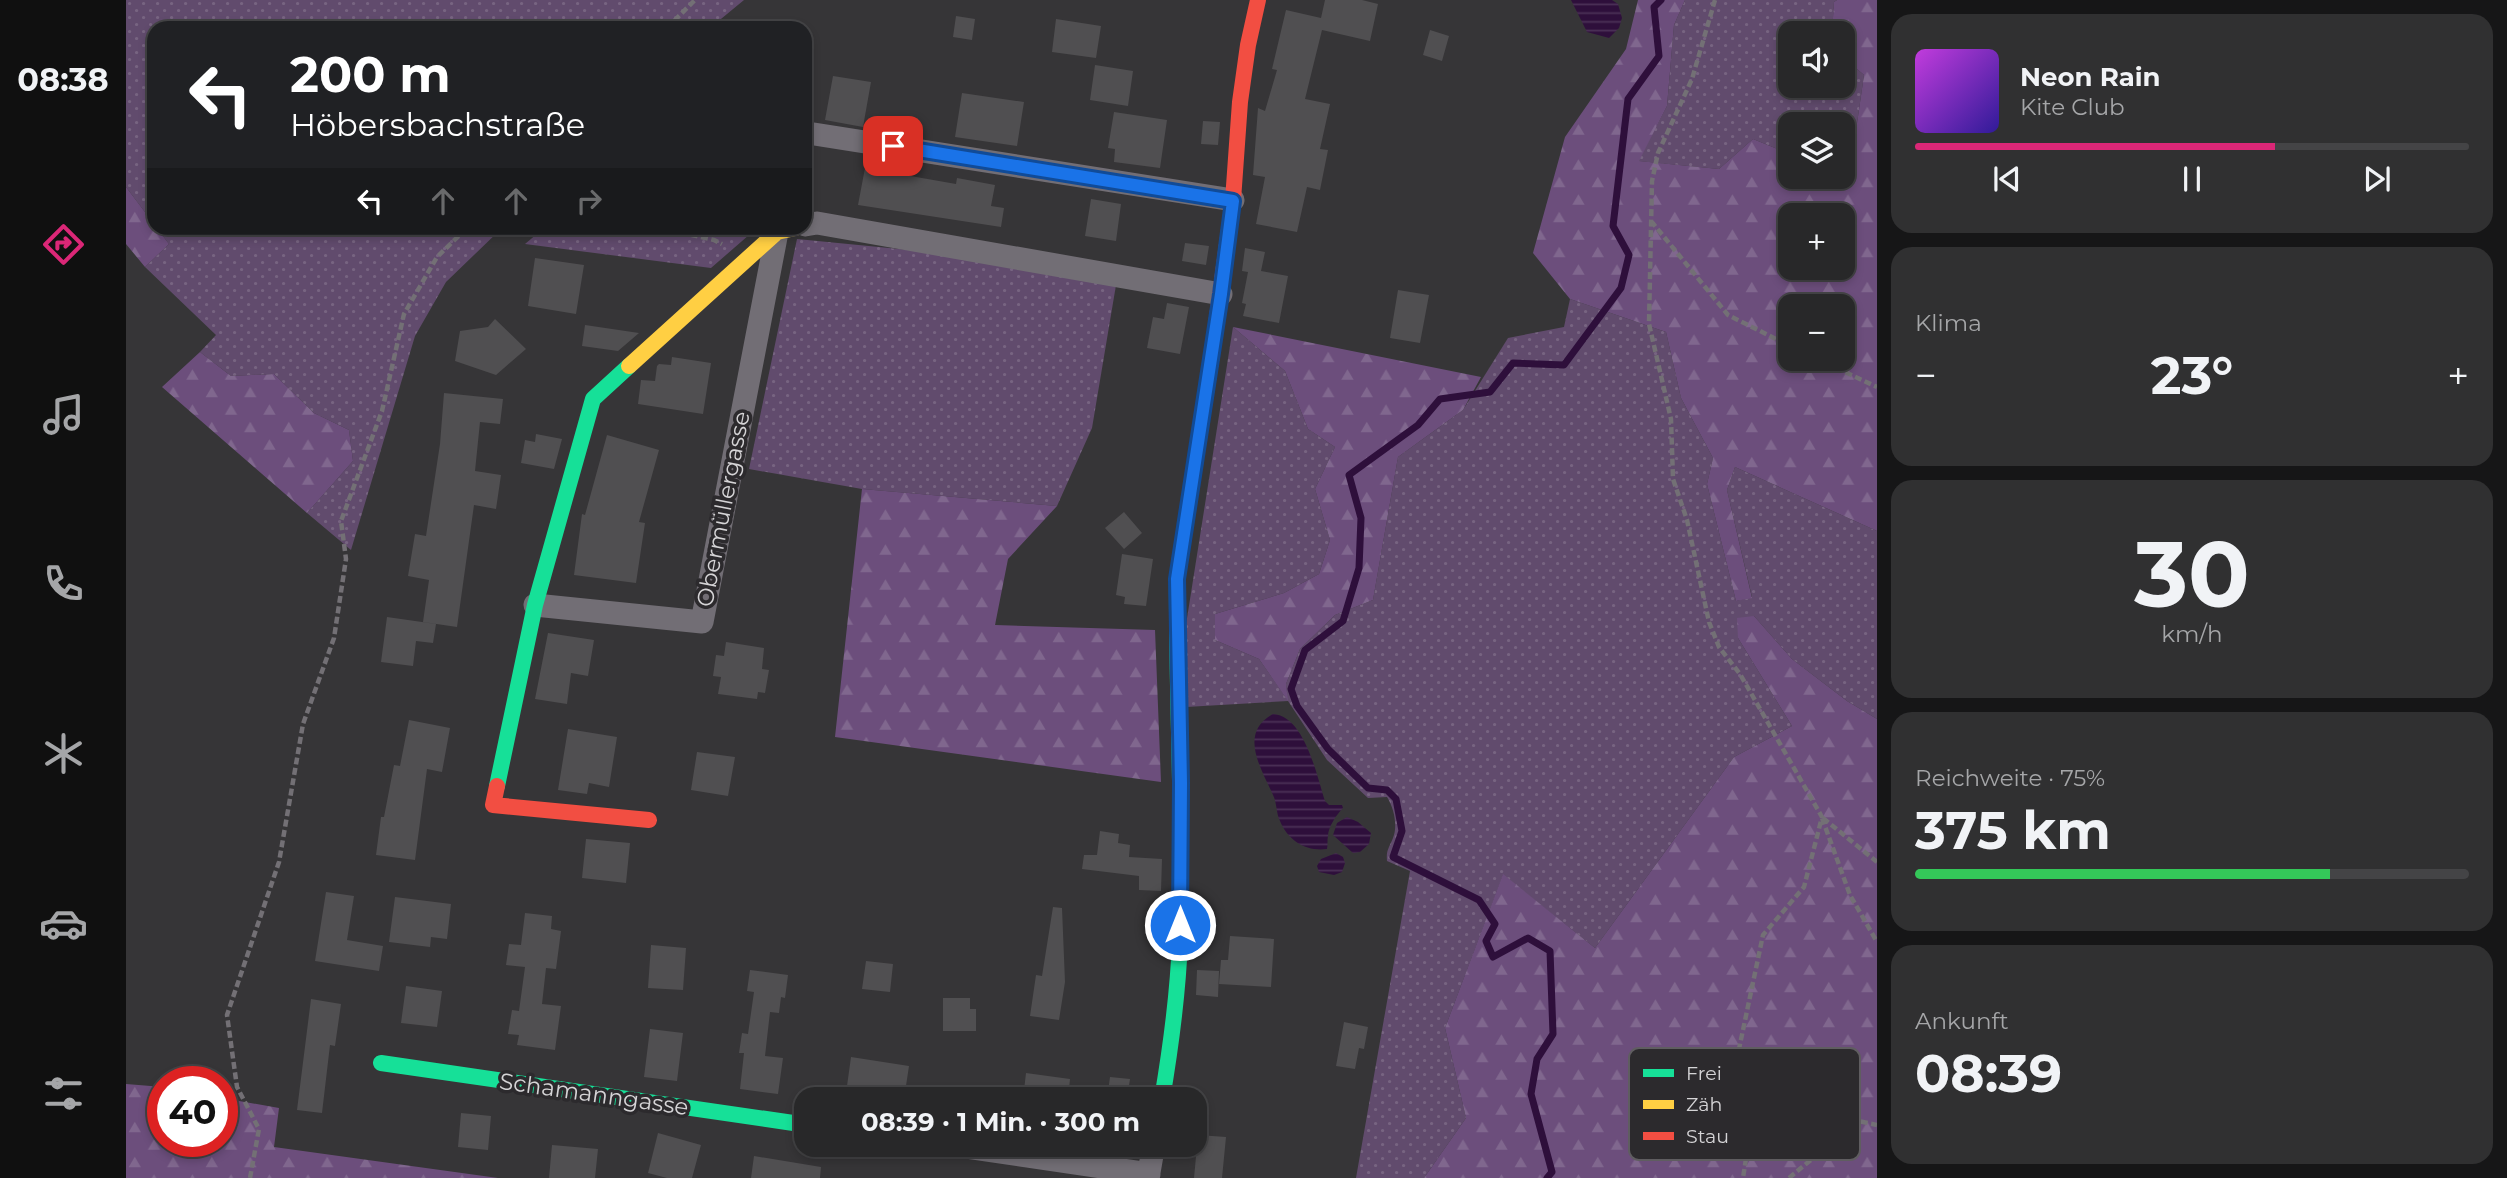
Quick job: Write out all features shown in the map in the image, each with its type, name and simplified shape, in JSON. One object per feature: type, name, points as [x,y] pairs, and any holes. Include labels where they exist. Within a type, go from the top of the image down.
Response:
[{"type":"street","points":[[1164,1087],[1174,1025],[1180,941],[1181,783],[1177,579],[1221,294],[1233,201],[1240,102],[1258,0]]},
{"type":"street","points":[[814,134],[1233,201]]},
{"type":"street","points":[[812,224],[1221,294]]},
{"type":"street","name":"Obermüllergasse","points":[[649,820],[493,805],[535,605],[593,399],[748,258],[779,235]]},
{"type":"street","name":"Obermüllergasse","points":[[535,605],[702,622],[785,235]]},
{"type":"street","name":"Schamanngasse","points":[[381,1063],[794,1123]]},
{"type":"street","points":[[1028,1157],[1148,1176],[1152,1157]]},
{"type":"path","points":[[674,21],[695,0]]},
{"type":"path","points":[[1715,0],[1692,79],[1682,106],[1658,153],[1652,181],[1649,324],[1671,419],[1673,479],[1687,520],[1709,622],[1719,647],[1740,674],[1822,817],[1850,895],[1877,942]]},
{"type":"path","points":[[1650,220],[1728,315],[1778,340]]},
{"type":"path","points":[[250,1178],[260,1129],[237,1087],[227,1014],[279,862],[303,724],[334,638],[346,559],[341,521],[382,411],[404,314],[438,257],[460,235]]},
{"type":"path","points":[[691,235],[713,240],[748,258]]},
{"type":"path","points":[[1843,371],[1877,387]]},
{"type":"path","points":[[1822,817],[1877,862]]},
{"type":"path","points":[[1739,1048],[1763,934],[1804,887],[1822,817]]},
{"type":"path","points":[[1742,1178],[1745,1160]]},
{"type":"path","points":[[1789,1178],[1811,1160]]},
{"type":"shaded area","points":[[126,0],[744,0],[718,21],[147,21],[147,215],[126,187]]},
{"type":"shaded area","points":[[1571,0],[1612,0],[1618,4],[1622,18],[1619,28],[1609,38],[1587,32]]},
{"type":"shaded area","points":[[1685,0],[1837,0],[1834,2],[1833,21],[1778,21],[1778,98],[1855,98],[1855,67],[1864,75],[1855,137],[1855,112],[1778,112],[1778,149],[1753,139],[1719,169],[1638,161],[1667,106],[1674,25]]},
{"type":"shaded area","points":[[162,235],[495,235],[446,282],[415,336],[351,550],[307,513],[353,461],[349,430],[314,413],[274,374],[231,376],[200,352],[216,335],[145,267],[169,244]]},
{"type":"shaded area","points":[[536,235],[749,235],[711,268],[525,244]]},
{"type":"shaded area","points":[[797,239],[930,252],[1116,285],[1092,428],[1057,506],[862,489],[749,469]]},
{"type":"shaded area","points":[[1570,299],[1666,332],[1681,398],[1713,458],[1707,484],[1736,601],[1752,597],[1727,490],[1735,467],[1877,531],[1877,719],[1847,701],[1792,659],[1754,616],[1738,638],[1792,726],[1734,757],[1595,948],[1503,875],[1445,1028],[1466,1118],[1424,1178],[1356,1178],[1410,871],[1387,861],[1387,852],[1395,828],[1392,806],[1387,797],[1368,798],[1327,760],[1288,701],[1186,707],[1185,631],[1233,327],[1285,371],[1308,429],[1335,447],[1315,489],[1330,540],[1319,574],[1284,593],[1215,614],[1215,640],[1259,659],[1287,699],[1286,684],[1300,649],[1335,615],[1373,600],[1398,457],[1463,410],[1508,338],[1564,327]]},
{"type":"shaded area","points":[[1273,714],[1284,717],[1294,725],[1301,736],[1325,801],[1329,805],[1342,805],[1343,808],[1330,829],[1327,849],[1312,849],[1299,844],[1283,828],[1279,818],[1274,798],[1258,763],[1254,741],[1262,722]]},
{"type":"shaded area","points":[[1347,817],[1371,833],[1369,844],[1360,852],[1353,853],[1333,835],[1337,823]]},
{"type":"shaded area","points":[[1336,853],[1343,857],[1345,863],[1342,872],[1334,875],[1319,872],[1317,866],[1321,859]]},
{"type":"green space","points":[[1638,0],[1685,0],[1674,25],[1667,106],[1639,161],[1719,169],[1753,139],[1778,149],[1778,189],[1855,189],[1855,137],[1864,75],[1855,67],[1855,21],[1833,21],[1834,2],[1877,0],[1877,531],[1735,467],[1727,490],[1752,598],[1736,601],[1707,484],[1713,458],[1681,398],[1666,332],[1570,299],[1533,253],[1565,137],[1626,49]]},
{"type":"green space","points":[[126,187],[147,215],[147,235],[162,235],[169,244],[145,267],[126,244]]},
{"type":"green space","points":[[1233,327],[1481,377],[1463,410],[1398,457],[1373,600],[1335,615],[1300,649],[1286,684],[1288,701],[1259,659],[1215,640],[1215,614],[1284,593],[1319,574],[1330,540],[1315,489],[1335,447],[1308,429],[1285,371]]},
{"type":"green space","points":[[200,352],[231,376],[274,374],[314,413],[349,430],[353,461],[307,513],[162,387]]},
{"type":"green space","points":[[862,489],[1057,506],[1008,559],[995,625],[1155,630],[1161,782],[835,737]]},
{"type":"green space","points":[[1754,616],[1792,659],[1847,701],[1877,719],[1877,1178],[1424,1178],[1466,1118],[1445,1028],[1503,874],[1595,948],[1734,757],[1792,726],[1738,638],[1737,618]]},
{"type":"green space","points":[[126,1084],[147,1086],[147,1157],[238,1157],[238,1101],[279,1108],[274,1147],[498,1178],[126,1178]]},
{"type":"building","points":[[1325,0],[1362,0],[1378,4],[1370,41],[1322,30],[1305,99],[1330,104],[1320,149],[1328,150],[1320,190],[1307,187],[1297,232],[1256,224],[1265,177],[1253,175],[1258,108],[1265,111],[1277,70],[1272,69],[1286,10],[1321,18]]},
{"type":"building","points":[[956,16],[975,19],[972,40],[953,37]]},
{"type":"building","points":[[1056,19],[1101,26],[1096,58],[1052,52]]},
{"type":"building","points":[[1430,30],[1449,36],[1442,61],[1423,55]]},
{"type":"building","points":[[1095,65],[1133,71],[1128,106],[1090,100]]},
{"type":"building","points":[[833,76],[871,82],[863,127],[825,120]]},
{"type":"building","points":[[962,93],[1024,102],[1017,146],[955,137]]},
{"type":"building","points":[[1114,112],[1167,120],[1160,168],[1114,162],[1115,149],[1108,148]]},
{"type":"building","points":[[1203,121],[1220,122],[1218,145],[1201,144]]},
{"type":"building","points":[[865,168],[956,184],[957,178],[995,185],[991,206],[1004,208],[1001,227],[858,205]]},
{"type":"building","points":[[1091,199],[1121,204],[1116,241],[1085,236]]},
{"type":"building","points":[[1185,243],[1209,246],[1206,265],[1182,261]]},
{"type":"building","points":[[1245,248],[1265,252],[1261,271],[1288,276],[1279,323],[1243,316],[1246,304],[1242,303],[1248,272],[1242,271]]},
{"type":"building","points":[[535,258],[584,265],[576,314],[528,306]]},
{"type":"building","points":[[1398,290],[1429,295],[1420,343],[1390,338]]},
{"type":"building","points":[[1167,303],[1189,307],[1180,354],[1147,348],[1153,317],[1164,319]]},
{"type":"building","points":[[495,319],[526,349],[496,375],[455,361],[460,331],[488,327]]},
{"type":"building","points":[[585,325],[639,333],[618,351],[582,346]]},
{"type":"building","points":[[672,357],[711,363],[703,414],[638,404],[641,380],[655,381],[657,366],[671,365]]},
{"type":"building","points":[[444,393],[503,399],[500,424],[480,422],[475,471],[501,475],[496,509],[474,505],[457,627],[423,622],[429,580],[408,576],[415,534],[426,536],[440,444]]},
{"type":"building","points":[[536,434],[562,439],[554,469],[521,463],[525,440],[535,442]]},
{"type":"building","points":[[607,435],[659,450],[639,522],[645,523],[636,583],[574,575],[582,514],[585,515]]},
{"type":"building","points":[[1124,512],[1142,533],[1124,549],[1105,528]]},
{"type":"building","points":[[1122,554],[1153,559],[1146,606],[1124,604],[1125,597],[1116,595]]},
{"type":"building","points":[[387,617],[436,624],[433,643],[416,641],[413,666],[381,662]]},
{"type":"building","points":[[548,633],[594,640],[588,676],[571,673],[567,704],[535,699]]},
{"type":"building","points":[[726,642],[764,648],[762,669],[769,670],[765,693],[758,692],[757,699],[718,694],[721,677],[713,676],[716,655],[724,656]]},
{"type":"building","points":[[409,720],[450,728],[442,772],[427,769],[415,860],[376,855],[381,817],[384,817],[394,765],[400,766]]},
{"type":"building","points":[[568,729],[617,737],[609,787],[589,783],[587,794],[558,790]]},
{"type":"building","points":[[697,752],[735,757],[728,796],[691,790]]},
{"type":"building","points":[[1100,831],[1119,834],[1118,843],[1130,845],[1129,857],[1162,859],[1161,891],[1139,890],[1139,876],[1082,869],[1084,855],[1097,855]]},
{"type":"building","points":[[586,839],[630,843],[626,883],[582,878]]},
{"type":"building","points":[[326,892],[354,896],[347,940],[383,946],[379,971],[315,961]]},
{"type":"building","points":[[395,897],[451,904],[447,939],[431,937],[430,947],[389,942]]},
{"type":"building","points":[[1053,907],[1062,908],[1065,982],[1059,1020],[1030,1016],[1036,975],[1042,976]]},
{"type":"building","points":[[525,913],[552,916],[551,929],[561,931],[556,969],[546,968],[542,1004],[561,1006],[555,1050],[517,1045],[519,1035],[508,1034],[512,1010],[519,1011],[525,967],[506,965],[509,944],[521,945]]},
{"type":"building","points":[[1230,936],[1274,939],[1271,987],[1219,984],[1221,960],[1228,960]]},
{"type":"building","points":[[651,945],[686,948],[683,990],[648,988]]},
{"type":"building","points":[[866,961],[893,964],[890,992],[862,989]]},
{"type":"building","points":[[750,970],[788,975],[785,998],[781,997],[779,1013],[770,1012],[765,1056],[783,1058],[778,1094],[740,1089],[744,1053],[739,1053],[742,1033],[748,1034],[754,992],[747,991]]},
{"type":"building","points":[[1197,970],[1219,971],[1218,997],[1196,995]]},
{"type":"building","points":[[406,986],[442,991],[437,1027],[401,1023]]},
{"type":"building","points":[[943,998],[970,998],[970,1009],[976,1009],[976,1031],[943,1031]]},
{"type":"building","points":[[311,999],[341,1004],[335,1046],[330,1045],[322,1113],[297,1110]]},
{"type":"building","points":[[1344,1022],[1368,1027],[1364,1049],[1359,1048],[1355,1069],[1336,1066]]},
{"type":"building","points":[[650,1029],[683,1033],[677,1081],[644,1077]]},
{"type":"building","points":[[851,1057],[909,1066],[906,1087],[847,1086]]},
{"type":"building","points":[[1026,1073],[1070,1079],[1069,1087],[1024,1087]]},
{"type":"building","points":[[1110,1077],[1130,1079],[1129,1087],[1109,1087]]},
{"type":"building","points":[[461,1113],[491,1116],[488,1150],[458,1147]]},
{"type":"building","points":[[658,1133],[701,1145],[692,1178],[667,1178],[648,1173]]},
{"type":"building","points":[[1207,1136],[1226,1137],[1222,1178],[1194,1178],[1196,1157],[1207,1157]]},
{"type":"building","points":[[552,1145],[598,1149],[595,1178],[549,1178]]},
{"type":"building","points":[[754,1156],[821,1167],[820,1178],[751,1178]]},
{"type":"waterway","points":[[1547,1178],[1552,1172],[1531,1094],[1537,1059],[1553,1034],[1550,951],[1528,938],[1493,957],[1486,941],[1495,924],[1479,900],[1393,857],[1402,831],[1396,799],[1387,790],[1368,788],[1328,749],[1297,706],[1291,689],[1305,650],[1343,621],[1359,568],[1361,518],[1349,475],[1418,425],[1440,399],[1490,392],[1513,363],[1564,365],[1621,288],[1629,255],[1613,226],[1628,99],[1659,56],[1654,7],[1661,0]]},
{"type":"traffic: fast","points":[[497,786],[535,605],[593,399],[629,366]]},
{"type":"traffic: fast","points":[[1164,1087],[1174,1020],[1180,940],[1177,578]]},
{"type":"traffic: fast","points":[[381,1063],[794,1123]]},
{"type":"traffic: slow","points":[[629,366],[774,235]]},
{"type":"traffic: slow","points":[[1177,578],[1212,354]]},
{"type":"traffic: jam","points":[[1212,354],[1233,200],[1240,102],[1258,0]]},
{"type":"traffic: jam","points":[[497,786],[493,805],[649,820]]},
{"type":"route","points":[[893,146],[1233,201],[1177,579],[1181,783],[1180,925]]}]
